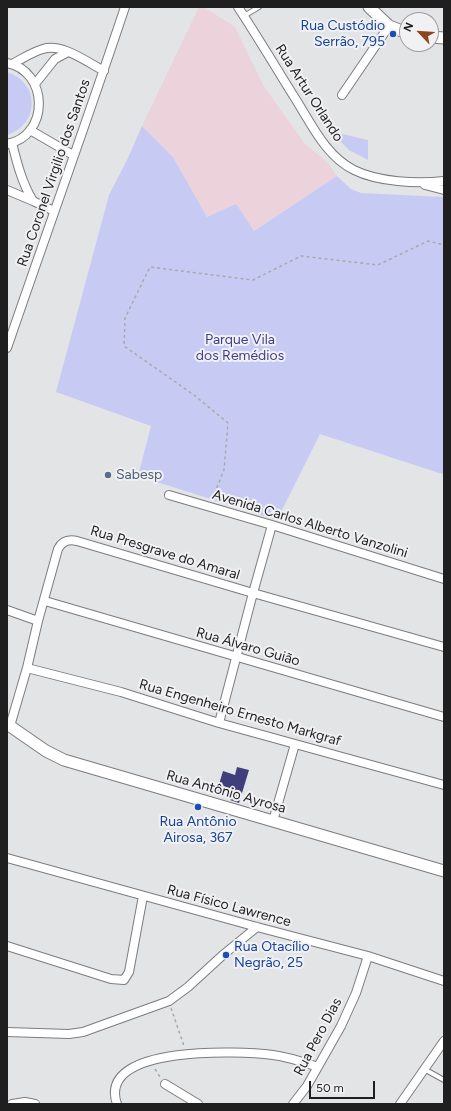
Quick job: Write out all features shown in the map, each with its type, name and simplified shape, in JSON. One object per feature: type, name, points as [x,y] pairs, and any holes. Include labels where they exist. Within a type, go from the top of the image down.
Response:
[{"type":"street","name":"Rua Coronel Virgilio dos Santos","points":[[7,348],[104,71],[124,7]]},
{"type":"street","name":"Rua Artur Orlando","points":[[238,7],[320,138],[337,159],[354,170],[370,176],[421,184],[444,181]]},
{"type":"street","points":[[369,7],[389,26],[399,30]]},
{"type":"street","points":[[342,95],[389,26]]},
{"type":"street","points":[[10,64],[44,48],[60,48],[104,71]]},
{"type":"street","points":[[35,84],[55,59],[68,52]]},
{"type":"street","points":[[10,64],[25,72],[35,84],[39,95],[39,108],[36,119],[30,130],[25,135],[9,143],[26,189],[33,201]]},
{"type":"street","points":[[30,130],[73,156]]},
{"type":"street","points":[[421,184],[444,190]]},
{"type":"street","points":[[7,190],[54,211]]},
{"type":"street","name":"Avenida Carlos Alberto Vanzolini","points":[[169,495],[272,525],[444,579]]},
{"type":"street","points":[[219,723],[272,525]]},
{"type":"street","name":"Rua Presgrave do Amaral","points":[[9,725],[28,668],[38,621],[45,601],[58,550],[62,543],[70,540],[85,543],[253,593],[444,647]]},
{"type":"street","name":"Rua Álvaro Guião","points":[[45,601],[444,717]]},
{"type":"street","points":[[7,610],[38,621]]},
{"type":"street","name":"Rua Engenheiro Ernesto Markgraf","points":[[28,668],[121,692],[219,723],[444,785]]},
{"type":"street","name":"Rua Antônio Ayrosa","points":[[9,725],[46,751],[64,760],[444,871]]},
{"type":"street","points":[[273,821],[295,744]]},
{"type":"street","name":"Rua Físico Lawrence","points":[[7,858],[368,956],[444,981]]},
{"type":"street","points":[[7,946],[111,979],[124,980],[129,972],[143,896]]},
{"type":"street","points":[[7,1032],[62,1034],[83,1032],[169,1001],[188,987],[224,954],[257,927]]},
{"type":"street","name":"Rua Pero Dias","points":[[293,1104],[307,1086],[341,1026],[356,993],[368,956]]},
{"type":"street","points":[[400,1104],[444,1041]]},
{"type":"street","points":[[117,1104],[114,1091],[119,1078],[129,1070],[149,1060],[167,1056],[186,1054],[239,1053],[273,1055],[318,1067]]},
{"type":"street","points":[[164,1084],[198,1104]]},
{"type":"street","points":[[12,1104],[25,1102],[35,1104]]},
{"type":"lane","points":[[244,16],[259,7]]},
{"type":"lane","points":[[424,1069],[444,1080]]},
{"type":"path","points":[[209,507],[224,470],[228,423],[194,395],[124,346],[126,318],[150,267],[254,280],[301,256],[378,265],[428,241],[444,245]]},
{"type":"path","points":[[169,1001],[186,1054]]},
{"type":"path","points":[[149,1060],[164,1084]]},
{"type":"shaded area","points":[[199,7],[204,7],[235,27],[263,85],[305,144],[327,162],[337,176],[254,231],[207,217],[173,157],[142,126]]},
{"type":"green space","points":[[7,72],[18,77],[26,85],[32,104],[26,122],[18,130],[7,135]]},
{"type":"green space","name":"Parque Vila dos Remédios","points":[[142,126],[173,157],[207,217],[236,204],[254,231],[337,176],[351,189],[361,193],[444,197],[444,474],[320,434],[277,520],[138,476],[151,426],[56,392],[109,195]]},
{"type":"green space","points":[[330,131],[368,140],[368,160],[349,150]]},
{"type":"building","points":[[237,767],[249,770],[239,803],[230,800],[231,795],[217,791],[223,771],[235,775]]},
{"type":"place","name":"Rua Custódio Serrão, 795","points":[[393,34]]},
{"type":"place","name":"Sabesp","points":[[108,475]]},
{"type":"place","name":"Rua Antônio Airosa, 367","points":[[198,807]]},
{"type":"place","name":"Rua Otacílio Negrão, 25","points":[[226,955]]}]
